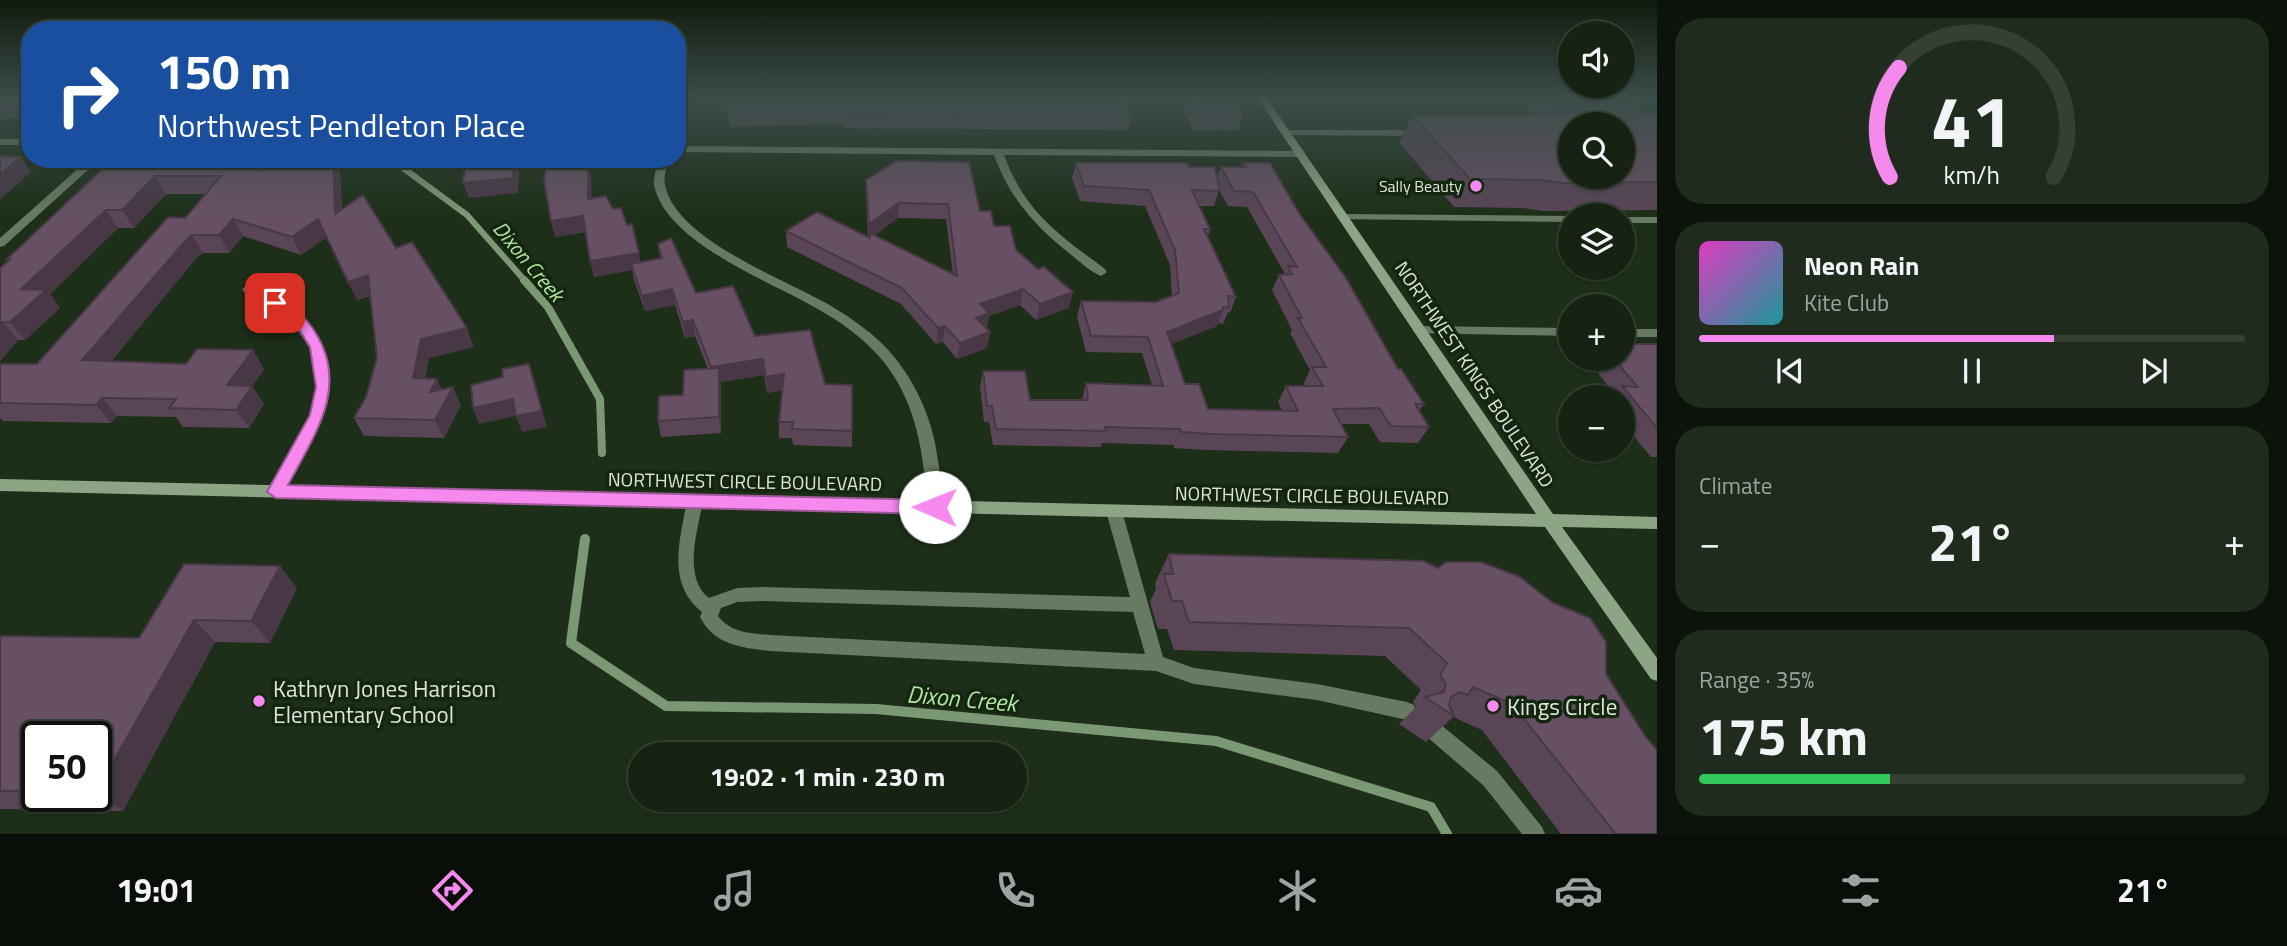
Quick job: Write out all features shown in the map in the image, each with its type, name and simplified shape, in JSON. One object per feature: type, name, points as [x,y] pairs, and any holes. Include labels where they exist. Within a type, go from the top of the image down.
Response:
[{"type":"main road","name":"NORTHWEST KINGS BOULEVARD","points":[[1287,136],[1550,522],[1657,673]]},
{"type":"main road","name":"NORTHWEST CIRCLE BOULEVARD","points":[[0,485],[1657,523]]},
{"type":"street","points":[[0,142],[21,142]]},
{"type":"street","points":[[686,149],[1299,154]]},
{"type":"street","points":[[998,151],[1007,180],[1019,202],[1032,216],[1101,272]]},
{"type":"street","points":[[0,244],[85,168]]},
{"type":"street","points":[[661,168],[657,183],[668,209],[680,223],[703,240],[839,317],[857,329],[888,358],[923,418],[930,446],[935,507]]},
{"type":"street","points":[[1342,217],[1558,219]]},
{"type":"street","points":[[1635,220],[1657,220]]},
{"type":"street","points":[[248,289],[290,312],[302,323],[318,347],[323,368],[324,387],[318,415],[276,492]]},
{"type":"street","points":[[1419,330],[1558,332]]},
{"type":"street","points":[[1635,333],[1657,333]]},
{"type":"street","points":[[695,501],[685,572],[698,602],[710,608]]},
{"type":"street","points":[[1114,511],[1156,663]]},
{"type":"street","points":[[1139,604],[762,594],[737,595],[714,603],[709,617],[721,632],[734,639],[1156,663],[1194,677],[1317,692],[1407,711]]},
{"type":"street","points":[[1433,730],[1490,778],[1535,834]]},
{"type":"building","points":[[1431,136],[1558,136],[1558,182],[1470,179]]},
{"type":"building","points":[[1635,136],[1657,136],[1657,182],[1635,182]]},
{"type":"building","points":[[0,156],[21,157],[0,174]]},
{"type":"building","points":[[896,161],[969,162],[980,211],[991,211],[994,226],[1010,226],[1016,250],[1038,269],[1044,267],[1073,292],[1040,304],[1023,289],[980,304],[989,313],[976,318],[990,332],[960,343],[945,326],[938,328],[902,288],[786,231],[817,212],[870,238],[870,233],[957,276],[948,204],[899,203],[869,224],[866,180]]},
{"type":"building","points":[[1076,163],[1187,163],[1189,167],[1215,167],[1220,191],[1192,190],[1210,229],[1204,229],[1236,297],[1228,296],[1229,308],[1223,307],[1223,310],[1167,332],[1185,384],[1199,384],[1208,409],[1298,411],[1286,386],[1323,386],[1312,367],[1326,367],[1298,318],[1302,318],[1279,275],[1292,274],[1288,266],[1297,267],[1253,192],[1234,191],[1221,167],[1246,167],[1243,163],[1270,163],[1299,213],[1346,278],[1398,369],[1401,369],[1424,404],[1415,404],[1429,427],[1391,426],[1379,408],[1333,409],[1348,437],[1212,434],[1181,432],[1180,429],[1105,427],[1106,431],[996,429],[992,406],[987,406],[983,371],[1025,371],[1030,400],[1088,400],[1086,383],[1163,386],[1148,337],[1091,336],[1081,301],[1156,302],[1179,293],[1175,250],[1149,190],[1084,186]]},
{"type":"building","points":[[103,168],[333,168],[335,214],[363,195],[396,248],[412,242],[467,328],[421,339],[413,378],[437,379],[430,392],[453,387],[435,420],[354,418],[366,397],[377,358],[368,275],[348,282],[318,219],[292,237],[233,219],[219,235],[192,235],[187,239],[82,360],[186,364],[197,349],[253,350],[227,385],[252,386],[236,410],[169,408],[176,399],[102,398],[96,405],[0,403],[0,364],[37,364],[168,217],[185,218],[221,176],[155,176],[122,210],[106,210],[21,289],[46,290],[10,322],[0,325],[0,268],[10,259],[7,259]]},
{"type":"building","points":[[465,168],[514,168],[513,178],[463,183]]},
{"type":"building","points":[[546,168],[588,168],[588,199],[606,196],[613,209],[621,208],[627,225],[632,224],[639,253],[590,261],[583,216],[551,221],[544,180]]},
{"type":"building","points":[[671,238],[696,293],[733,286],[755,336],[810,330],[825,384],[852,385],[852,431],[792,429],[793,422],[779,422],[784,374],[766,377],[763,359],[711,367],[693,320],[683,322],[672,289],[642,296],[631,264],[662,258],[658,244]]},
{"type":"building","points":[[1635,344],[1657,344],[1657,428],[1635,402],[1635,387],[1638,387],[1624,371],[1635,371]]},
{"type":"building","points":[[529,364],[542,411],[516,416],[513,399],[473,408],[471,385],[503,377],[502,369]]},
{"type":"building","points":[[719,368],[719,417],[658,421],[659,396],[683,395],[684,370]]},
{"type":"building","points":[[1169,554],[1424,561],[1438,568],[1446,562],[1481,562],[1520,577],[1553,603],[1590,618],[1606,642],[1606,674],[1645,736],[1657,750],[1657,834],[1616,834],[1512,704],[1473,687],[1468,695],[1460,692],[1451,697],[1449,705],[1454,716],[1425,697],[1444,692],[1446,684],[1440,675],[1447,663],[1409,628],[1189,622],[1182,601],[1172,601],[1164,574],[1173,574]]},
{"type":"building","points":[[184,564],[280,566],[251,621],[194,620],[112,764],[112,721],[21,721],[21,791],[0,791],[0,636],[139,638]]},
{"type":"waterway","name":"Dixon Creek","points":[[403,168],[467,215],[526,282]]},
{"type":"waterway","name":"Dixon Creek","points":[[524,280],[548,307],[600,399],[602,453]]},
{"type":"waterway","name":"Dixon Creek","points":[[585,539],[571,643],[666,706],[876,709],[1216,741],[1431,807],[1447,834]]},
{"type":"place","name":"Sally Beauty","points":[[1476,186]]},
{"type":"place","name":"Kathryn Jones Harrison Elementary School","points":[[259,701]]},
{"type":"place","name":"Kings Circle","points":[[1493,706]]},
{"type":"route","points":[[275,303],[302,323],[318,347],[324,387],[318,415],[276,492],[935,507]]}]
